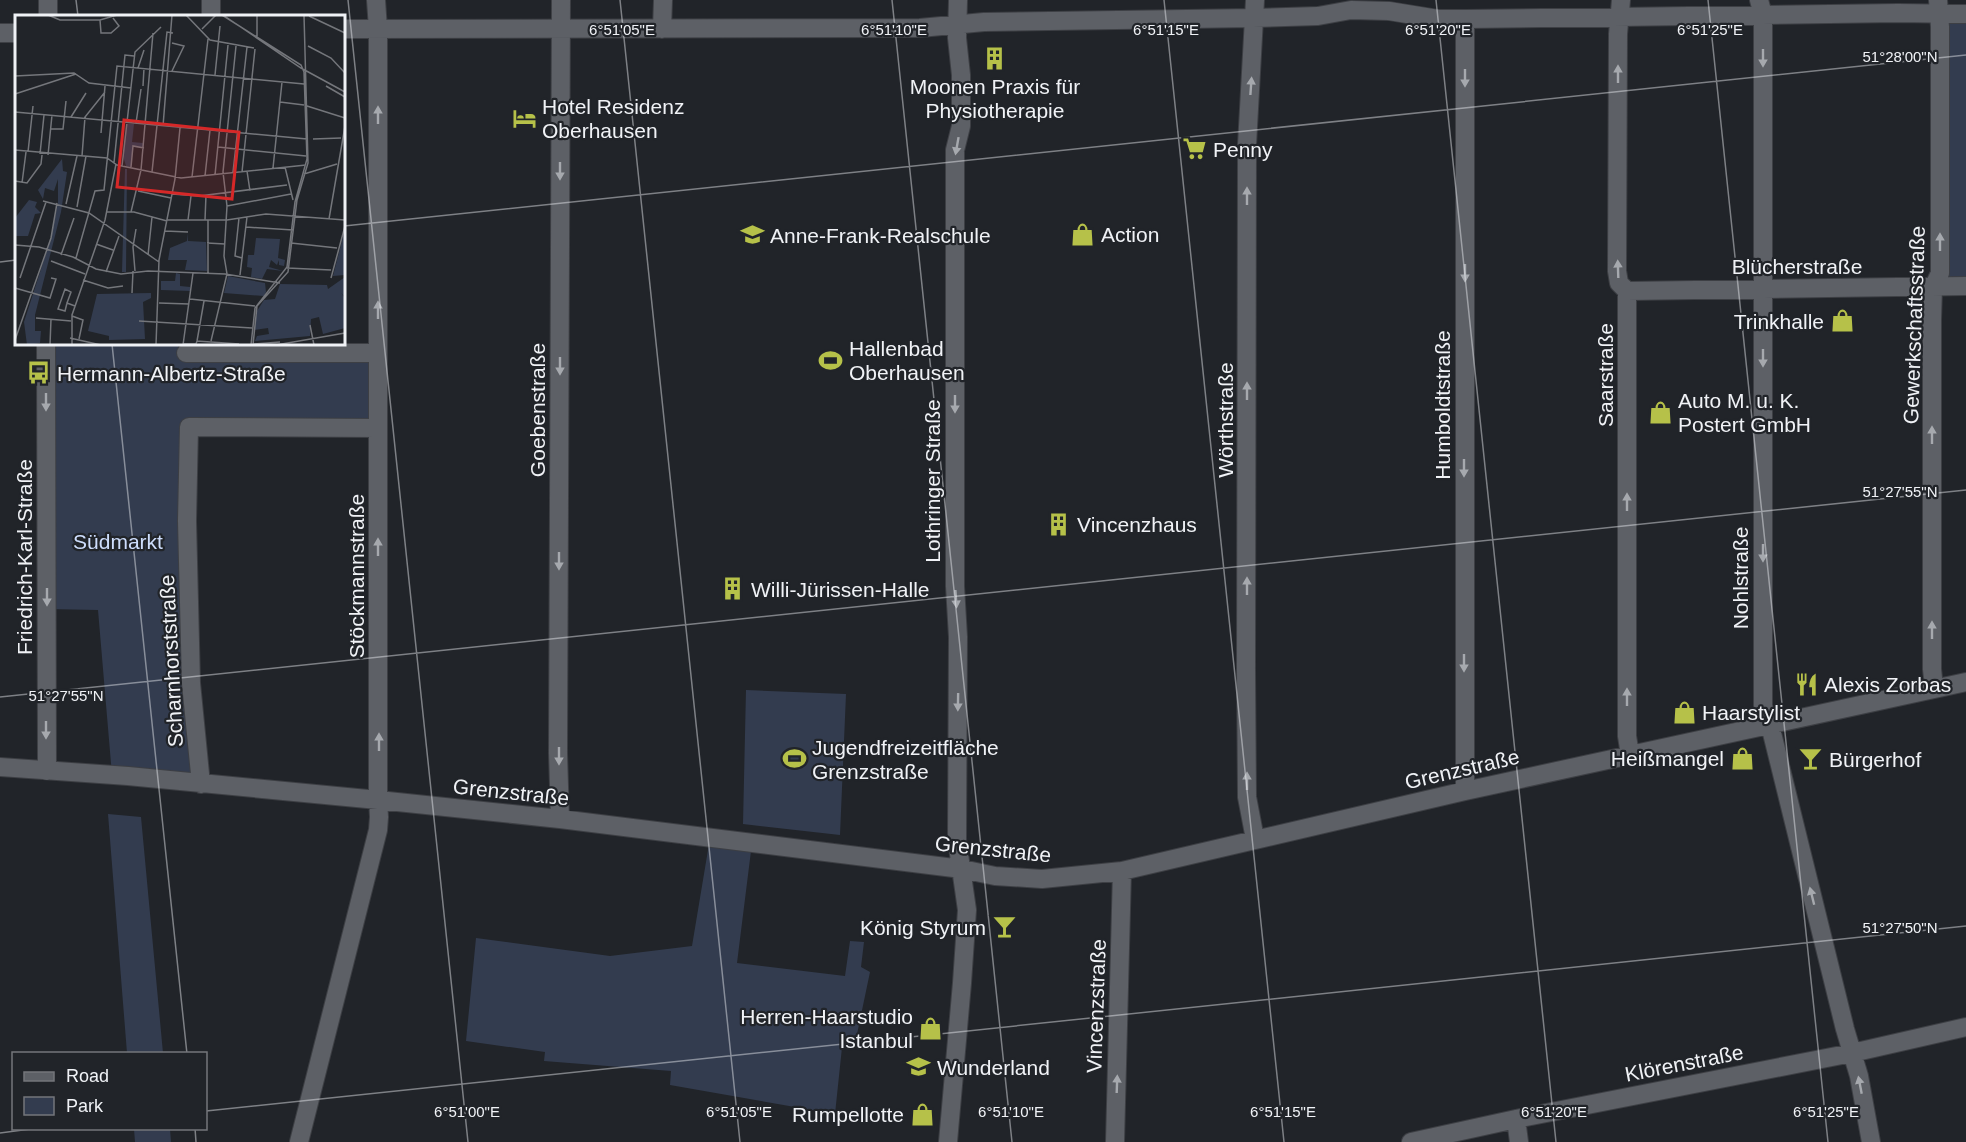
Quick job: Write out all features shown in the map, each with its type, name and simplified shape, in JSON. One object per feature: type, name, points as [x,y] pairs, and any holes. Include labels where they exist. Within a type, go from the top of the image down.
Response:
[{"type":"street","name":"Stöckmannstraße","points":[[299,1142],[378,830],[378,29],[376,0]]},
{"type":"street","name":"Goebenstraße","points":[[560,819],[558,753],[561,0]]},
{"type":"street","points":[[662,29],[663,0]]},
{"type":"street","name":"Lothringer Straße","points":[[948,1142],[967,910],[957,840],[955,150],[961,126],[961,75],[957,38],[958,0]]},
{"type":"street","name":"Wörthstraße","points":[[1255,0],[1247,145],[1246,797],[1255,839]]},
{"type":"street","points":[[1323,0],[1351,10]]},
{"type":"street","points":[[345,29],[932,28],[984,22],[1317,16],[1351,10],[1389,10],[1438,19],[1465,20],[1620,9],[1761,7],[1939,6],[1966,14]]},
{"type":"street","name":"Gewerkschaftsstraße","points":[[1934,688],[1932,669],[1933,288],[1940,273],[1939,6]]},
{"type":"street","name":"Nohlstraße","points":[[1761,7],[1763,706],[1770,725],[1859,1076],[1871,1142]]},
{"type":"street","name":"Saarstraße","points":[[1620,9],[1617,271],[1619,283],[1627,291],[1627,736],[1630,755]]},
{"type":"street","name":"Humboldtstraße","points":[[1465,20],[1465,791]]},
{"type":"street","name":"Blücherstraße","points":[[1627,291],[1966,286]]},
{"type":"street","name":"Friedrich-Karl-Straße","points":[[46,345],[47,771]]},
{"type":"street","points":[[186,353],[378,353]]},
{"type":"street","name":"Scharnhorststraße","points":[[201,784],[191,683],[187,520],[189,427],[378,428]]},
{"type":"street","name":"Grenzstraße","points":[[0,767],[128,776],[560,819],[962,869],[994,876],[1042,879],[1122,871],[1465,791],[1966,682]]},
{"type":"street","name":"Vincenzstraße","points":[[1115,1142],[1122,871]]},
{"type":"street","name":"Klörenstraße","points":[[1411,1142],[1852,1053],[1966,1027]]},
{"type":"street","points":[[1516,1119],[1519,1142]]},
{"type":"green space","points":[[1940,13],[1966,13],[1966,286],[1933,288]]},
{"type":"green space","name":"Südmarkt","points":[[52,345],[178,345],[178,358],[369,354],[378,428],[189,428],[201,784],[112,775],[98,610],[47,609]]},
{"type":"green space","name":"Jugendfreizeitfläche Grenzstraße","points":[[746,690],[846,694],[840,835],[743,824]]},
{"type":"green space","points":[[108,814],[141,817],[163,1052],[127,1052]]},
{"type":"green space","points":[[710,838],[752,843],[737,963],[845,976],[850,941],[864,942],[861,967],[870,972],[856,1039],[843,1038],[835,1114],[670,1085],[671,1071],[544,1061],[545,1052],[466,1041],[476,938],[610,956],[692,946]]},
{"type":"green space","points":[[134,1130],[170,1130],[171,1142],[135,1142]]},
{"type":"place","name":"Moonen Praxis für Physiotherapie","points":[[995,58]]},
{"type":"place","name":"Hotel Residenz Oberhausen","points":[[524,118]]},
{"type":"place","name":"Penny","points":[[1195,149]]},
{"type":"place","name":"Action","points":[[1083,234]]},
{"type":"place","name":"Anne-Frank-Realschule","points":[[752,235]]},
{"type":"place","name":"Trinkhalle","points":[[1842,321]]},
{"type":"place","name":"Hallenbad Oberhausen","points":[[831,360]]},
{"type":"place","name":"Hermann-Albertz-Straße","points":[[39,373]]},
{"type":"place","name":"Auto M. u. K. Postert GmbH","points":[[1660,412]]},
{"type":"place","name":"Vincenzhaus","points":[[1059,524]]},
{"type":"place","name":"Willi-Jürissen-Halle","points":[[733,589]]},
{"type":"place","name":"Alexis Zorbas","points":[[1806,684]]},
{"type":"place","name":"Haarstylist","points":[[1684,712]]},
{"type":"place","name":"Heißmangel","points":[[1742,758]]},
{"type":"place","name":"Jugendfreizeitfläche Grenzstraße","points":[[794,759]]},
{"type":"place","name":"Bürgerhof","points":[[1811,759]]},
{"type":"place","name":"König Styrum","points":[[1004,927]]},
{"type":"place","name":"Herren-Haarstudio Istanbul","points":[[931,1028]]},
{"type":"place","name":"Wunderland","points":[[919,1067]]},
{"type":"place","name":"Rumpellotte","points":[[922,1114]]}]
